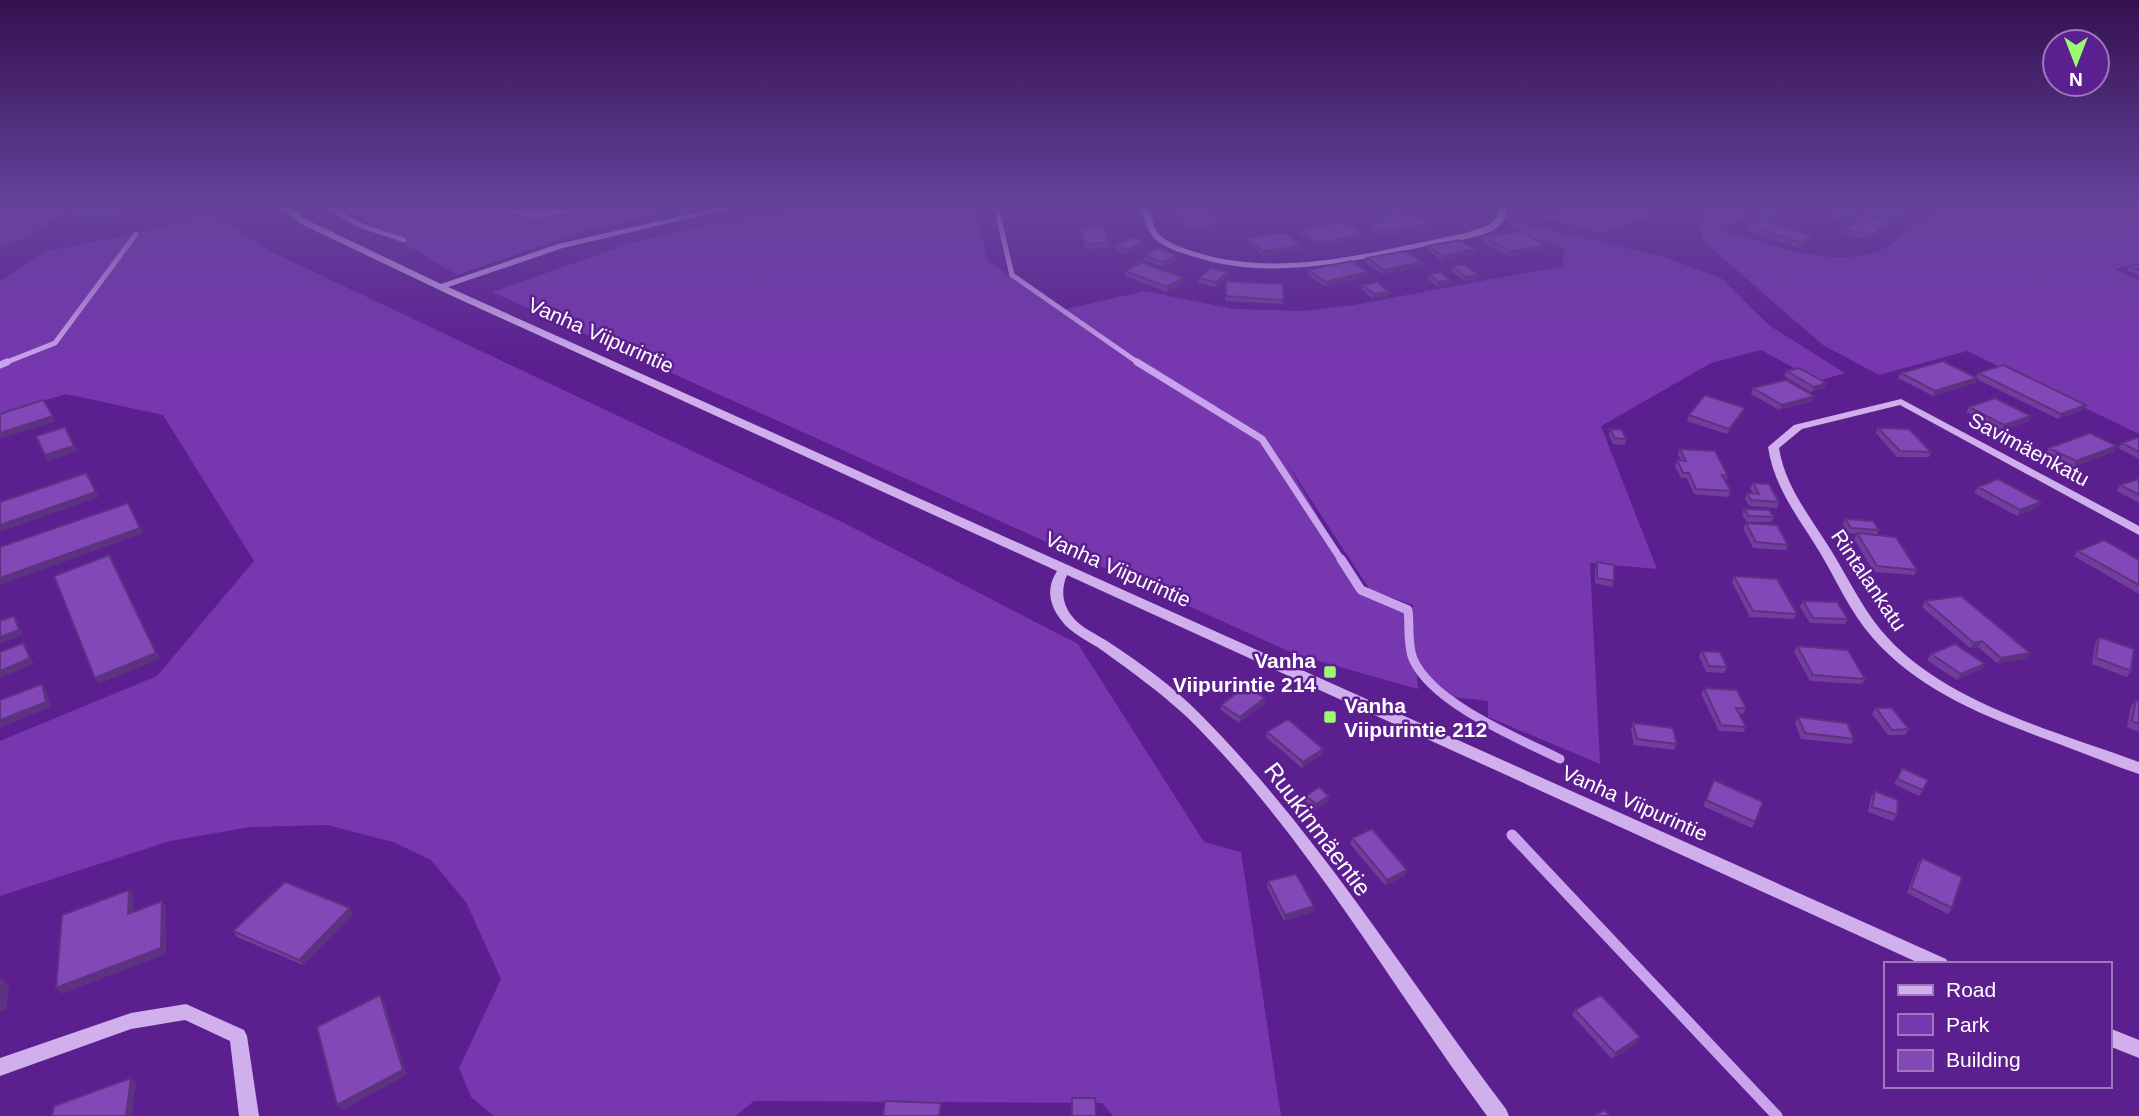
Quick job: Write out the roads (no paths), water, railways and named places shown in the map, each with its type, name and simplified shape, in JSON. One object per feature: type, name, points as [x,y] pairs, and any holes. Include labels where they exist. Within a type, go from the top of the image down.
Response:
[{"type":"street","name":"Vanha Viipurintie","points":[[380,258],[1064,570],[1936,962]]},
{"type":"street","points":[[441,287],[526,258]]},
{"type":"street","points":[[1206,258],[1255,267],[1305,264],[1338,258]]},
{"type":"street","name":"Savimäenkatu","points":[[1901,402],[2139,531]]},
{"type":"street","name":"Rintalankatu","points":[[1901,402],[1798,427],[1773,447],[1775,465],[1789,493],[1876,633],[1920,676],[1981,706],[2139,768]]},
{"type":"street","name":"Ruukinmäentie","points":[[1064,570],[1055,582],[1055,595],[1067,620],[1144,673],[1193,714],[1276,804],[1460,1066],[1499,1116]]},
{"type":"street","points":[[0,1067],[131,1021],[186,1012],[238,1036],[249,1116]]},
{"type":"street","points":[[2111,1038],[2139,1049]]},
{"type":"waterway","points":[[6,362],[55,343],[118,258]]},
{"type":"waterway","points":[[1008,258],[1012,275],[1138,363]]},
{"type":"waterway","points":[[0,365],[6,362]]},
{"type":"waterway","points":[[2,364],[6,362]]},
{"type":"waterway","points":[[1138,363],[1262,439],[1342,561]]},
{"type":"waterway","points":[[1341,559],[1361,590],[1408,610],[1409,641],[1413,659],[1423,675],[1439,691],[1478,718],[1560,759]]},
{"type":"waterway","points":[[1512,835],[1777,1116]]},
{"type":"place","name":"Vanha Viipurintie 214","points":[[1330,672]]},
{"type":"place","name":"Vanha Viipurintie 212","points":[[1330,717]]}]
